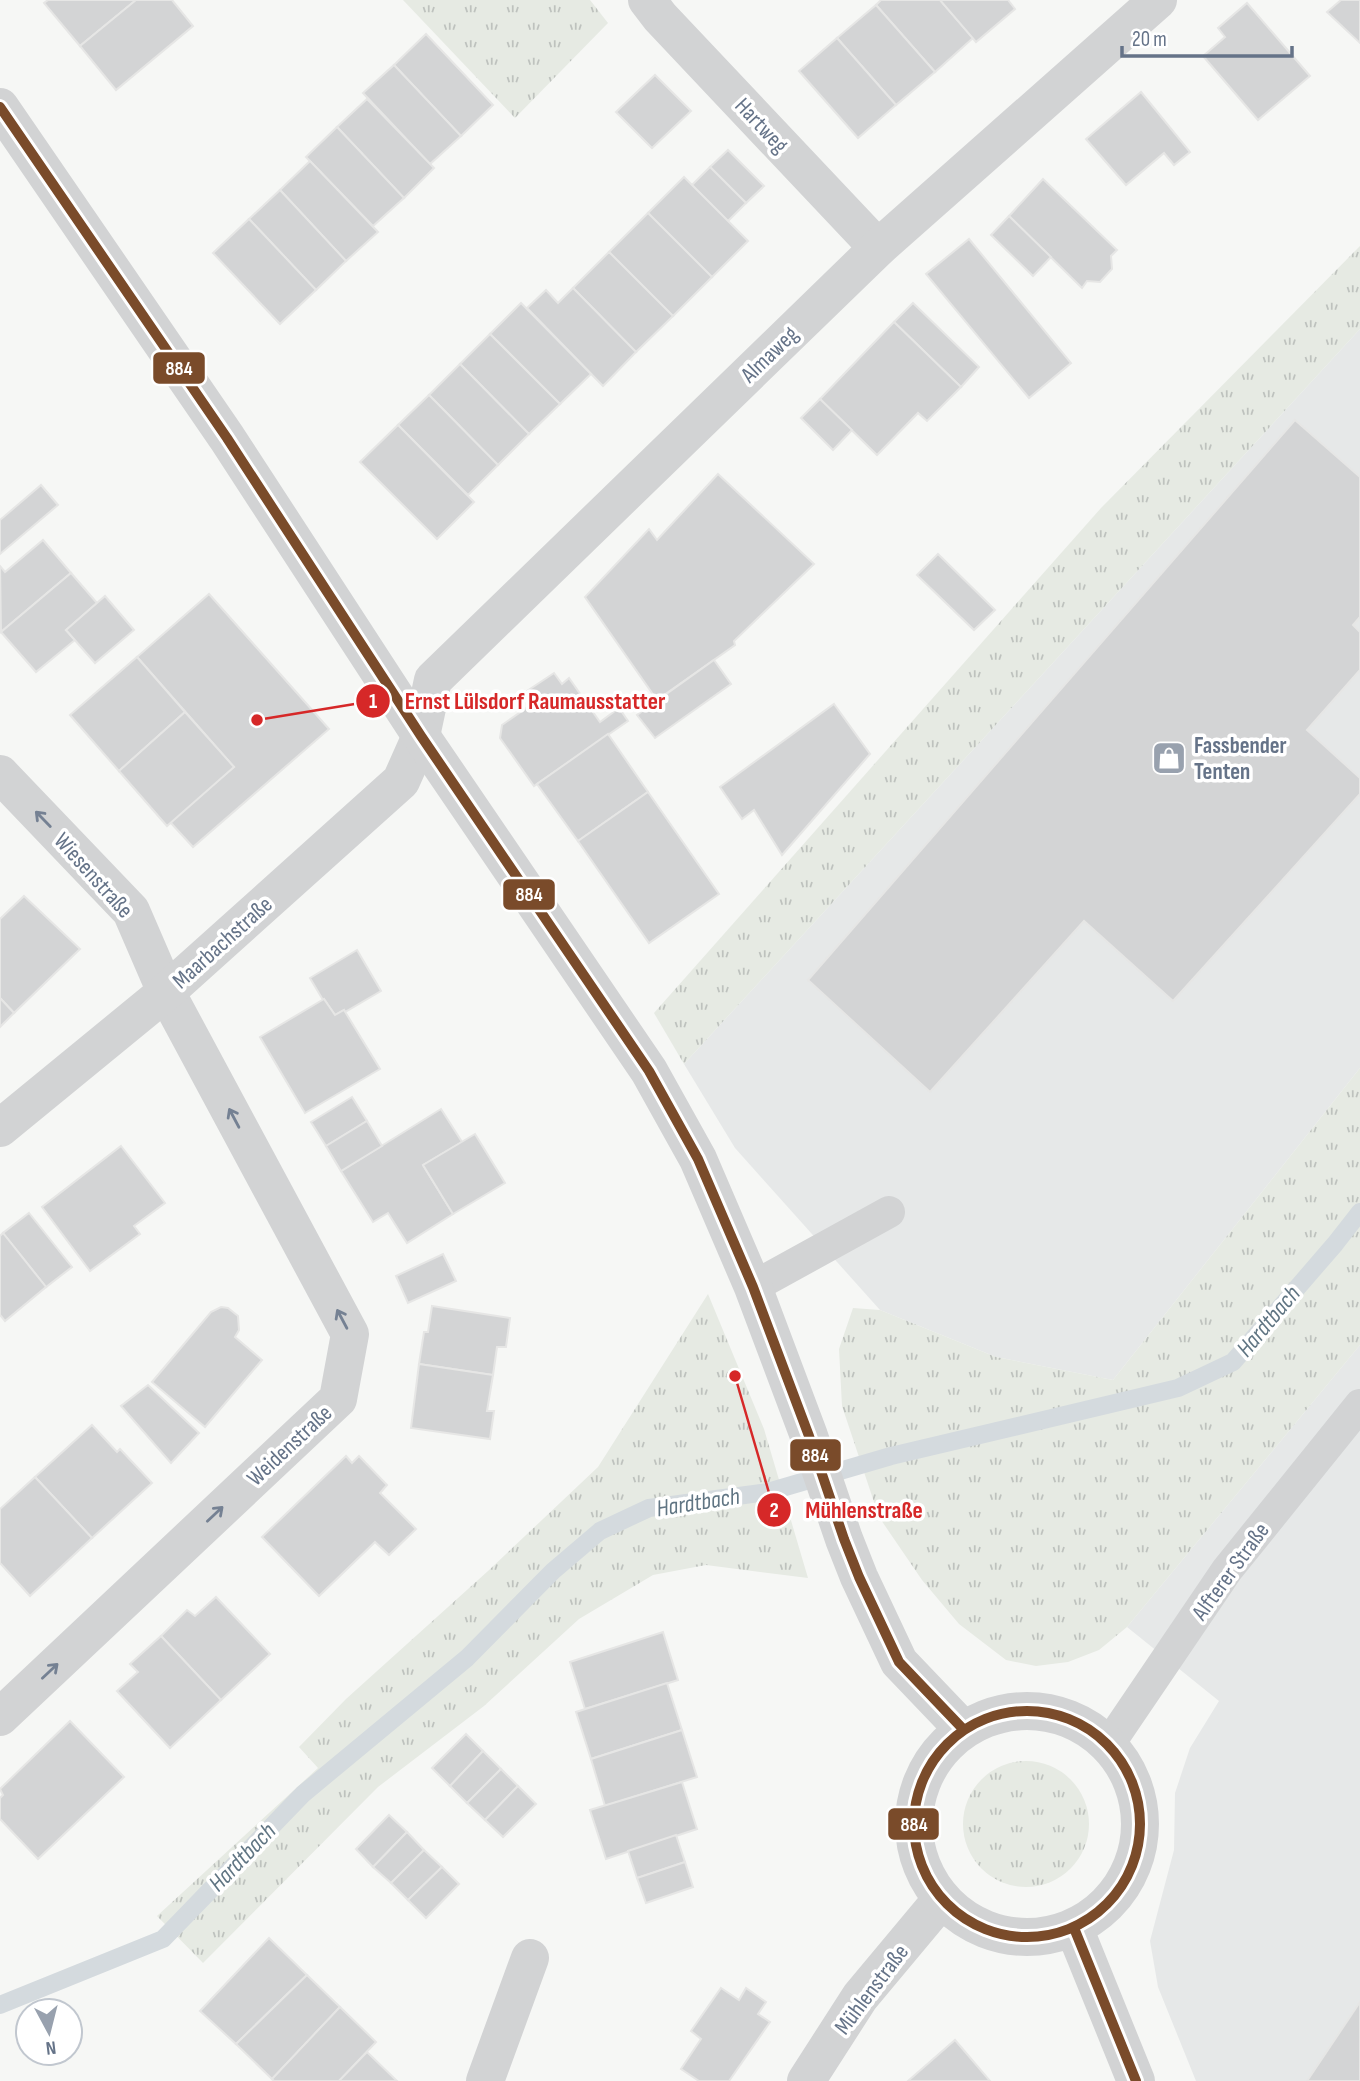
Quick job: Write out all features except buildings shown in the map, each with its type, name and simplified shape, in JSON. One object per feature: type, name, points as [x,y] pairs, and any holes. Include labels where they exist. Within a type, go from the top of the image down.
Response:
[{"type":"street","name":"Hartweg","points":[[647,0],[878,248]]},
{"type":"street","name":"Almaweg","points":[[421,736],[433,680],[878,248],[1158,0]]},
{"type":"street","points":[[0,107],[227,438],[421,736],[649,1071],[698,1159],[753,1287],[844,1539],[899,1662],[963,1730]]},
{"type":"street","name":"Maarbachstraße","points":[[0,1128],[166,992],[401,781],[421,736]]},
{"type":"street","name":"Wiesenstraße","points":[[0,774],[131,911],[166,992]]},
{"type":"street","name":"Weidenstraße","points":[[0,1717],[338,1399],[350,1334],[166,992]]},
{"type":"street","points":[[1023,1710],[1045,1711],[1082,1723],[1109,1744],[1135,1783],[1142,1821],[1132,1871],[1116,1896],[1074,1928],[1045,1937],[992,1933],[972,1924],[941,1900],[926,1878],[914,1839],[919,1785],[933,1759],[963,1730],[982,1719],[1023,1710]]},
{"type":"street","name":"Mühlenstraße","points":[[806,2081],[860,1997],[941,1900]]},
{"type":"street","points":[[1074,1928],[1136,2081]]},
{"type":"street","points":[[485,2081],[530,1958]]},
{"type":"lane","points":[[753,1287],[888,1212]]},
{"type":"lane","name":"Alfterer Straße","points":[[1109,1744],[1227,1570],[1360,1405]]},
{"type":"shaded area","points":[[1360,329],[1360,1068],[1113,1380],[996,1357],[880,1310],[735,1148],[684,1064]]},
{"type":"shaded area","points":[[1360,1345],[1360,2081],[1196,2081],[1158,1987],[1150,1941],[1174,1850],[1175,1793],[1190,1748],[1219,1701],[1127,1627]]},
{"type":"green space","points":[[403,0],[590,0],[608,23],[515,118]]},
{"type":"green space","points":[[1360,246],[1360,329],[684,1064],[654,1013],[1101,508]]},
{"type":"green space","points":[[1360,1068],[1360,1345],[1127,1627],[1099,1650],[1068,1662],[1036,1666],[1006,1660],[959,1624],[922,1580],[879,1517],[842,1406],[839,1349],[853,1308],[880,1310],[996,1357],[1113,1380]]},
{"type":"green space","points":[[708,1294],[764,1429],[808,1578],[706,1565],[653,1575],[579,1619],[484,1706],[378,1787],[203,1963],[157,1916],[318,1768],[299,1747],[346,1699],[598,1467]]},
{"type":"green space","points":[[1026,1761],[1050,1766],[1070,1780],[1084,1800],[1089,1824],[1084,1848],[1070,1868],[1050,1882],[1026,1887],[1002,1882],[982,1868],[968,1848],[963,1824],[968,1800],[982,1780],[1002,1766]]},
{"type":"waterway","name":"Hardtbach","points":[[0,2005],[163,1939],[303,1794],[467,1658],[553,1571],[600,1531],[649,1508],[768,1492],[891,1456],[1178,1388],[1233,1362],[1360,1212]]},
{"type":"transit line","name":"884","points":[[0,107],[227,438],[421,736],[649,1071],[698,1159],[753,1287],[844,1539],[899,1662],[963,1729]]},
{"type":"transit line","name":"884","points":[[1016,1711],[1038,1711],[1080,1724],[1099,1736],[1115,1752],[1132,1781],[1140,1824],[1132,1867],[1115,1896],[1099,1912],[1070,1929],[1038,1937],[1016,1937],[974,1924],[955,1912],[939,1896],[922,1867],[914,1835],[914,1813],[927,1771],[939,1752],[955,1736],[984,1719],[1016,1711]]},
{"type":"transit line","name":"884","points":[[1074,1928],[1136,2081]]},
{"type":"place","name":"Ernst Lülsdorf Raumausstatter","points":[[257,720]]},
{"type":"place","name":"Fassbender Tenten","points":[[1169,758]]},
{"type":"place","name":"Mühlenstraße","points":[[735,1376]]}]
